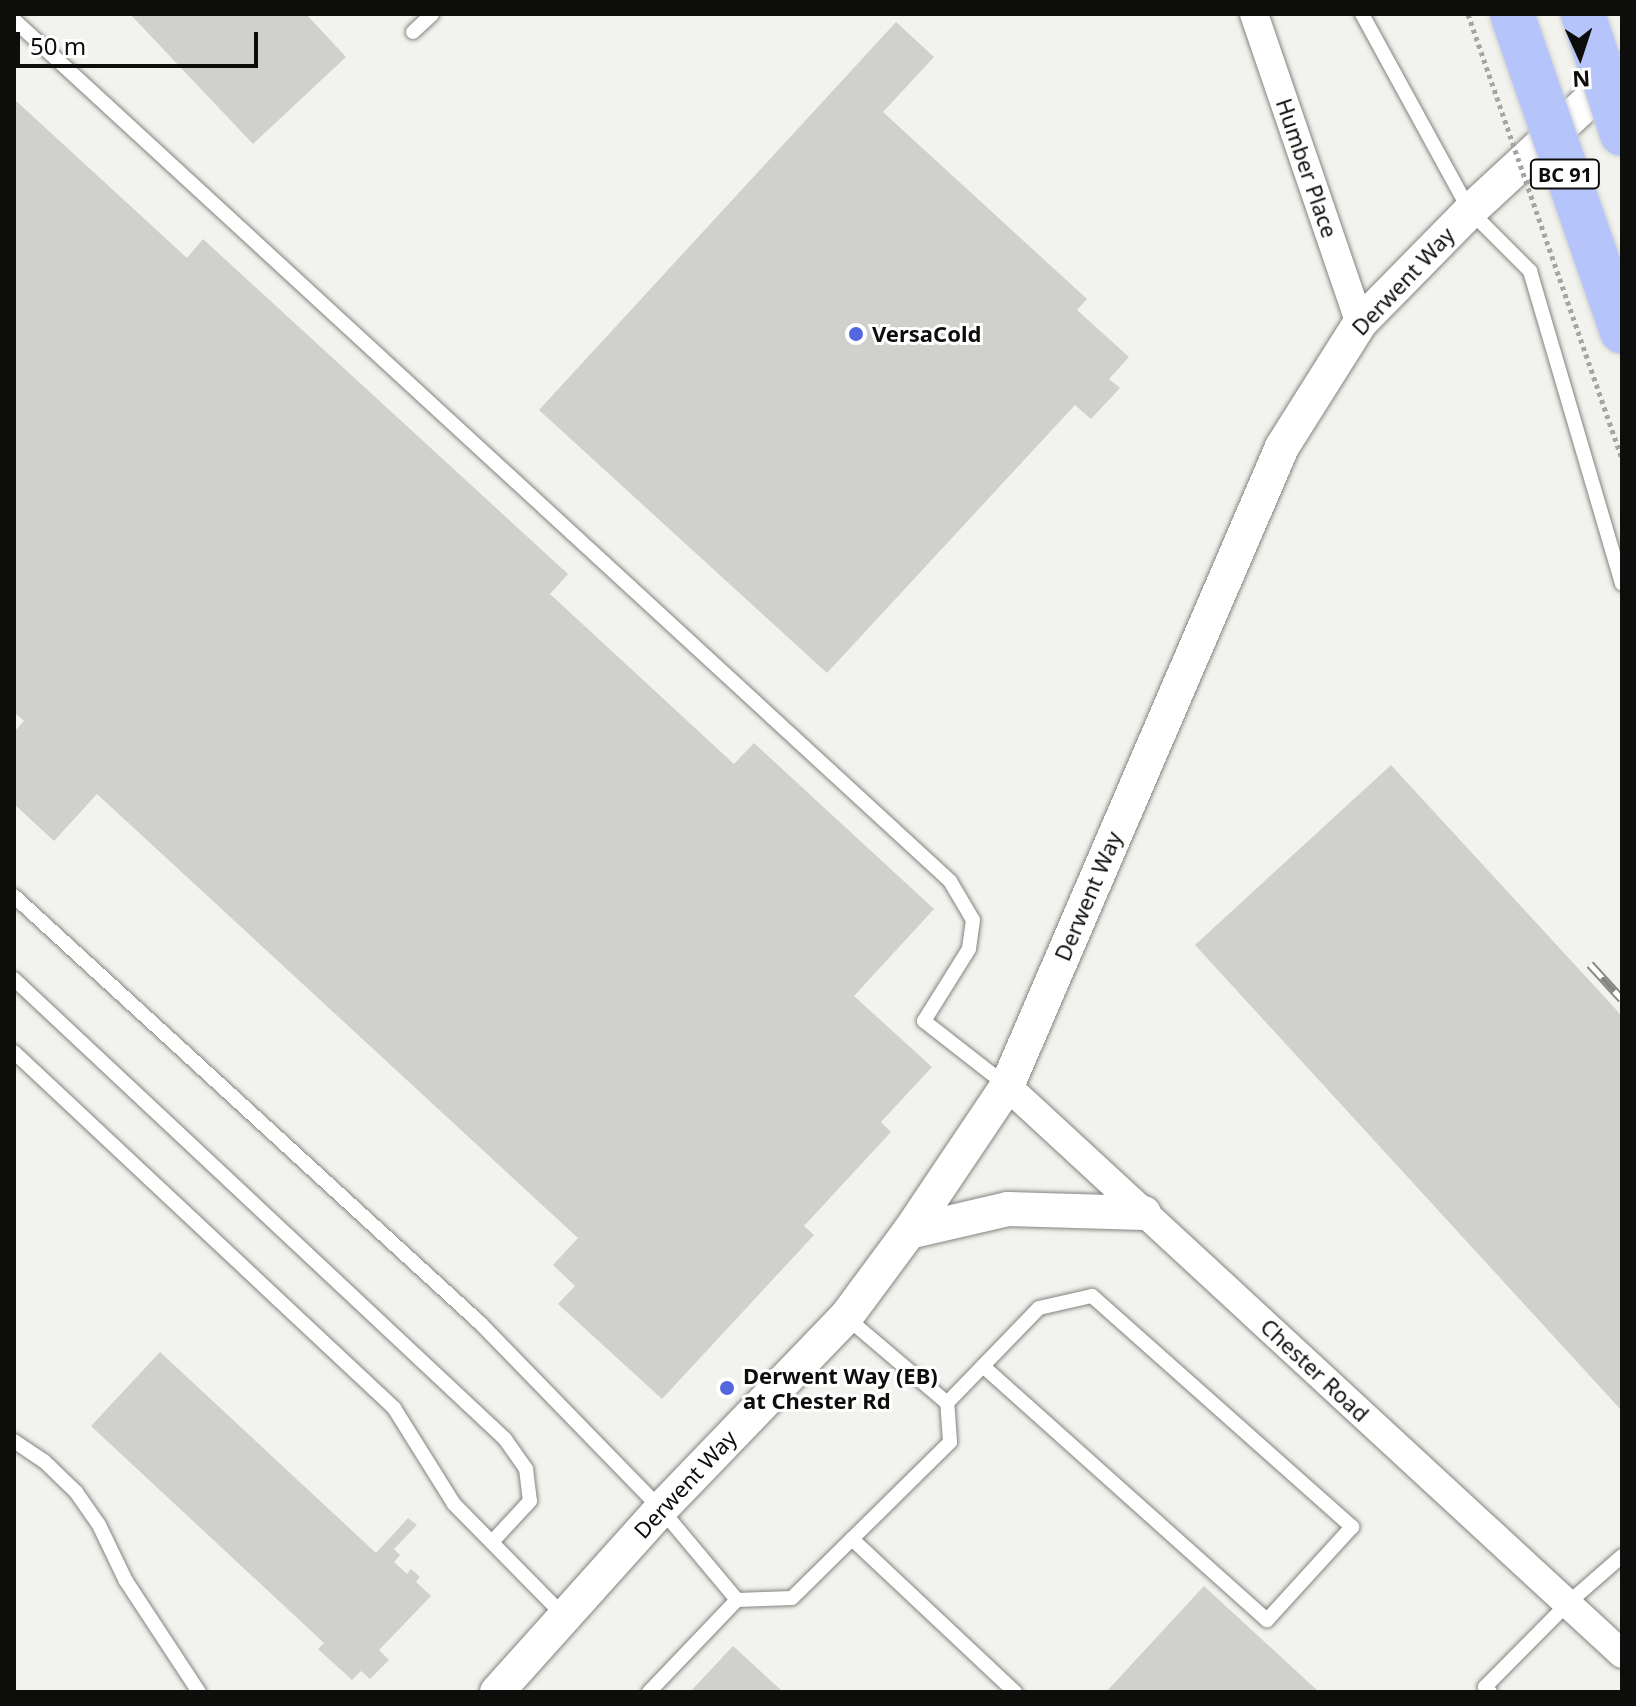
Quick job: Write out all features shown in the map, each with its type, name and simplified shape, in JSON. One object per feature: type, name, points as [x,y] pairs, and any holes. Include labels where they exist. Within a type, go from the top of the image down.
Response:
[{"type":"highway","name":"BC 91","points":[[1512,14],[1622,332]]},
{"type":"highway","name":"BC 91","points":[[1583,14],[1622,134]]},
{"type":"street","name":"Humber Place","points":[[1254,14],[1360,323]]},
{"type":"street","name":"Derwent Way","points":[[497,1692],[661,1509],[846,1317],[909,1232],[1007,1086],[1282,447],[1360,323],[1470,211],[1617,87]]},
{"type":"street","name":"Chester Road","points":[[1007,1086],[1622,1654]]},
{"type":"street","points":[[909,1232],[1008,1209],[1144,1213]]},
{"type":"lane","points":[[413,32],[432,14]]},
{"type":"lane","points":[[1362,14],[1470,211],[1530,271],[1622,584]]},
{"type":"lane","points":[[14,20],[950,881],[973,920],[969,949],[924,1021],[1007,1086]]},
{"type":"lane","points":[[14,896],[398,1244],[533,1375],[661,1509],[737,1600]]},
{"type":"lane","points":[[14,979],[505,1439],[526,1469],[530,1501],[492,1542]]},
{"type":"lane","points":[[14,1052],[394,1408],[454,1504],[565,1617]]},
{"type":"lane","points":[[947,1403],[1039,1308],[1092,1296],[1352,1527],[1267,1620],[983,1366]]},
{"type":"lane","points":[[649,1692],[737,1600],[792,1598],[950,1442],[947,1403],[846,1317]]},
{"type":"lane","points":[[14,1441],[44,1461],[76,1492],[99,1525],[126,1581],[199,1692]]},
{"type":"lane","points":[[852,1539],[1015,1692]]},
{"type":"lane","points":[[1490,1692],[1485,1687],[1567,1604],[1622,1556]]},
{"type":"path","points":[[1468,14],[1622,459]]},
{"type":"building","points":[[130,14],[306,14],[346,57],[253,144]]},
{"type":"building","name":"VersaCold","points":[[896,22],[934,57],[883,112],[1087,299],[1077,310],[1129,357],[1109,379],[1120,388],[1091,419],[1075,405],[827,673],[539,410]]},
{"type":"building","points":[[14,99],[187,258],[203,239],[568,574],[550,594],[734,764],[754,743],[934,909],[854,996],[932,1067],[881,1122],[891,1132],[804,1226],[814,1235],[662,1399],[558,1304],[575,1286],[553,1265],[578,1238],[97,794],[54,841],[14,804],[14,732],[24,721],[14,712]]},
{"type":"building","points":[[1391,765],[1622,1016],[1622,1411],[1195,945]]},
{"type":"building","points":[[160,1352],[376,1553],[408,1518],[417,1525],[394,1549],[400,1555],[394,1562],[407,1574],[411,1569],[420,1577],[416,1582],[431,1596],[379,1650],[389,1660],[370,1679],[361,1671],[352,1680],[318,1649],[324,1643],[91,1426]]},
{"type":"building","points":[[1204,1586],[1319,1692],[1106,1692]]},
{"type":"building","points":[[733,1646],[783,1692],[690,1692]]},
{"type":"railway","points":[[1590,964],[1622,999]]},
{"type":"place","name":"VersaCold","points":[[856,334]]},
{"type":"place","name":"Derwent Way (EB) at Chester Rd","points":[[727,1388]]}]
